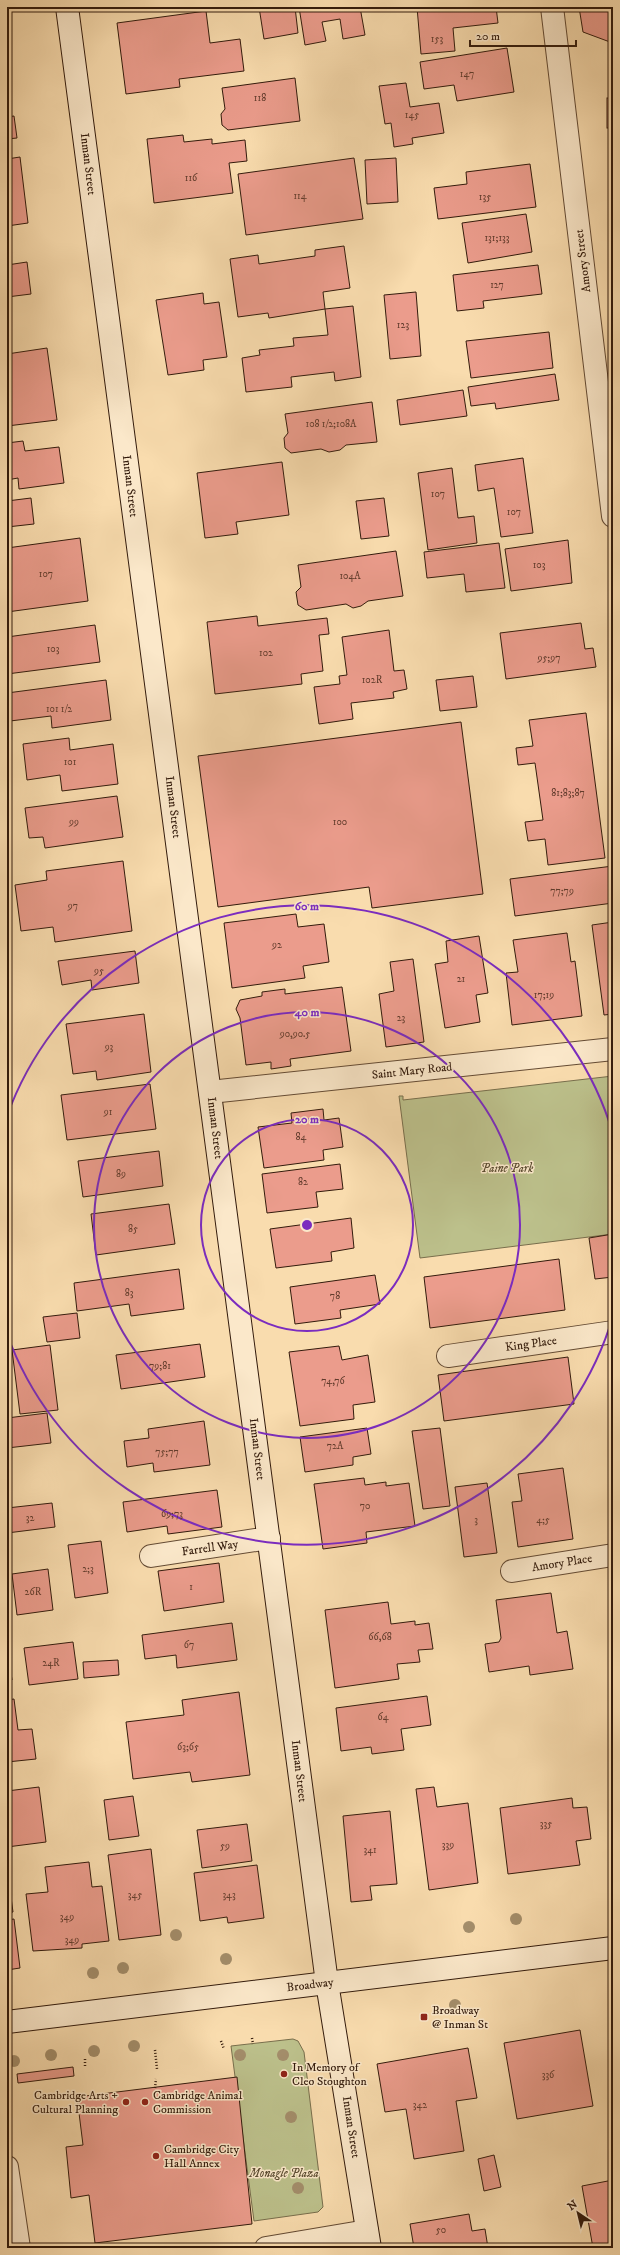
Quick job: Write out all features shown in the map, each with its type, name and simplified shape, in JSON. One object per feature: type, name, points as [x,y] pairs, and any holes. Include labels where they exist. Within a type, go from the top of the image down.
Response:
[{"type":"main road","name":"Inman Street","points":[[68,7],[327,1983],[368,2239]]},
{"type":"main road","name":"Amory Street","points":[[552,7],[613,516]]},
{"type":"main road","name":"Saint Mary Road","points":[[210,1092],[613,1049]]},
{"type":"main road","name":"King Place","points":[[448,1356],[613,1332]]},
{"type":"main road","name":"Farrell Way","points":[[151,1556],[269,1538]]},
{"type":"main road","name":"Amory Place","points":[[512,1571],[613,1555]]},
{"type":"main road","name":"Broadway","points":[[7,2022],[613,1948]]},
{"type":"main road","points":[[7,2167],[19,2248]]},
{"type":"main road","points":[[266,2248],[368,2239]]},
{"type":"path","points":[[252,2038],[253,2044]]},
{"type":"path","points":[[221,2041],[224,2049]]},
{"type":"path","points":[[155,2050],[157,2069]]},
{"type":"path","points":[[85,2059],[85,2066]]},
{"type":"path","points":[[155,2088],[156,2080]]},
{"type":"green space","name":"Paine Park","points":[[613,1076],[613,1234],[420,1258],[399,1096],[403,1096],[403,1100]]},
{"type":"green space","name":"Monagle Plaza","points":[[293,2039],[298,2041],[304,2052],[323,2207],[318,2212],[254,2221],[231,2046]]},
{"type":"building","points":[[259,7],[295,7],[298,33],[264,39]]},
{"type":"building","points":[[299,7],[360,7],[365,35],[343,39],[340,19],[322,22],[326,41],[305,45]]},
{"type":"building","points":[[417,7],[496,7],[498,23],[453,28],[455,51],[421,54]]},
{"type":"building","points":[[579,7],[613,7],[613,38],[610,42],[583,32]]},
{"type":"building","points":[[206,11],[210,43],[240,39],[244,71],[179,79],[180,87],[126,94],[117,23]]},
{"type":"building","points":[[507,48],[514,92],[457,101],[454,85],[424,89],[420,62]]},
{"type":"building","points":[[295,78],[300,121],[228,130],[222,125],[221,114],[225,109],[222,88]]},
{"type":"building","points":[[406,83],[410,107],[439,103],[444,133],[412,138],[413,144],[394,147],[391,123],[385,124],[379,86]]},
{"type":"building","points":[[607,98],[613,98],[613,128],[607,128]]},
{"type":"building","points":[[14,116],[17,138],[7,139],[7,117]]},
{"type":"building","points":[[183,135],[184,142],[212,139],[212,144],[245,140],[247,161],[229,163],[233,193],[154,203],[147,139]]},
{"type":"building","points":[[20,157],[28,223],[7,226],[7,159]]},
{"type":"building","points":[[354,158],[363,219],[246,235],[238,174]]},
{"type":"building","points":[[396,158],[398,202],[367,204],[365,160]]},
{"type":"building","points":[[530,164],[536,207],[438,219],[434,188],[467,184],[466,172]]},
{"type":"building","points":[[526,214],[532,252],[468,263],[462,223]]},
{"type":"building","points":[[344,246],[350,288],[323,292],[325,309],[269,318],[268,313],[238,317],[230,259],[258,255],[259,264],[315,256],[315,250]]},
{"type":"building","points":[[27,262],[31,294],[7,297],[7,265]]},
{"type":"building","points":[[538,265],[542,294],[483,301],[484,308],[457,311],[453,275]]},
{"type":"building","points":[[416,292],[421,356],[390,359],[384,295]]},
{"type":"building","points":[[203,293],[204,304],[219,302],[227,357],[203,360],[204,370],[168,375],[156,300]]},
{"type":"building","points":[[353,306],[361,377],[335,381],[334,372],[291,377],[292,387],[246,392],[242,358],[260,355],[259,350],[294,346],[293,338],[328,335],[325,309]]},
{"type":"building","points":[[549,332],[553,368],[471,378],[466,341]]},
{"type":"building","points":[[47,348],[57,420],[7,426],[7,354]]},
{"type":"building","points":[[555,374],[559,400],[496,409],[495,403],[471,406],[468,387]]},
{"type":"building","points":[[463,390],[467,416],[400,425],[397,400]]},
{"type":"building","points":[[372,402],[377,442],[346,445],[340,450],[329,452],[321,449],[291,453],[285,448],[284,438],[288,433],[285,414]]},
{"type":"building","points":[[23,441],[25,451],[59,447],[64,483],[19,489],[18,478],[7,480],[7,443]]},
{"type":"building","points":[[523,458],[533,533],[501,537],[494,488],[478,491],[475,465]]},
{"type":"building","points":[[282,462],[289,515],[236,522],[238,534],[205,538],[197,473]]},
{"type":"building","points":[[452,468],[458,518],[474,516],[477,543],[428,550],[418,473]]},
{"type":"building","points":[[31,498],[34,524],[7,527],[7,501]]},
{"type":"building","points":[[384,498],[389,536],[361,539],[356,501]]},
{"type":"building","points":[[80,538],[88,601],[7,612],[7,548]]},
{"type":"building","points":[[568,540],[572,583],[511,591],[505,549]]},
{"type":"building","points":[[499,543],[505,588],[466,592],[464,574],[427,578],[424,552]]},
{"type":"building","points":[[396,551],[403,596],[368,601],[361,606],[353,608],[346,604],[306,610],[298,605],[296,592],[301,587],[298,565]]},
{"type":"building","points":[[257,616],[258,626],[327,618],[329,634],[319,635],[323,671],[301,674],[302,684],[215,694],[207,622]]},
{"type":"building","points":[[581,623],[585,649],[593,648],[596,667],[506,679],[500,633]]},
{"type":"building","points":[[95,625],[100,662],[7,674],[7,637]]},
{"type":"building","points":[[389,630],[394,671],[404,670],[407,689],[393,692],[394,698],[351,703],[353,719],[319,724],[314,687],[340,684],[339,676],[347,675],[342,637]]},
{"type":"building","points":[[473,676],[477,707],[440,711],[436,680]]},
{"type":"building","points":[[106,680],[111,720],[52,728],[51,716],[10,721],[7,693]]},
{"type":"building","points":[[586,713],[605,858],[548,865],[545,839],[528,841],[525,822],[543,820],[535,763],[518,765],[516,748],[533,746],[529,720]]},
{"type":"building","points":[[461,722],[483,894],[372,908],[369,887],[218,907],[198,756]]},
{"type":"building","points":[[69,738],[70,750],[113,744],[118,784],[62,791],[60,775],[27,780],[23,744]]},
{"type":"building","points":[[117,796],[123,837],[45,848],[43,837],[29,838],[25,808]]},
{"type":"building","points":[[123,861],[132,931],[55,942],[53,927],[21,931],[15,885],[47,880],[46,871]]},
{"type":"building","points":[[613,866],[613,903],[515,916],[510,879]]},
{"type":"building","points":[[296,914],[298,927],[324,924],[329,962],[303,966],[305,978],[232,988],[224,923]]},
{"type":"building","points":[[613,922],[613,1014],[604,1015],[592,925]]},
{"type":"building","points":[[567,933],[571,962],[575,961],[582,1016],[512,1025],[506,973],[518,972],[513,940]]},
{"type":"building","points":[[479,936],[488,993],[476,995],[480,1022],[445,1028],[435,964],[448,962],[446,941]]},
{"type":"building","points":[[135,951],[139,983],[92,990],[91,980],[62,985],[58,961]]},
{"type":"building","points":[[413,959],[424,1042],[386,1047],[379,994],[394,991],[390,962]]},
{"type":"building","points":[[342,987],[351,1051],[290,1059],[291,1066],[271,1069],[271,1062],[246,1065],[240,1018],[236,1009],[240,1000],[262,996],[262,992],[285,989],[285,994]]},
{"type":"building","points":[[144,1014],[151,1072],[97,1080],[96,1071],[73,1074],[66,1024]]},
{"type":"building","points":[[150,1084],[156,1129],[67,1140],[61,1095]]},
{"type":"building","points":[[323,1109],[324,1120],[339,1118],[343,1147],[323,1150],[324,1160],[264,1168],[258,1127],[292,1123],[291,1113]]},
{"type":"building","points":[[159,1151],[163,1186],[83,1197],[78,1161]]},
{"type":"building","points":[[340,1164],[343,1189],[316,1192],[318,1207],[267,1213],[262,1174]]},
{"type":"building","points":[[169,1204],[175,1244],[96,1255],[91,1214]]},
{"type":"building","points":[[351,1218],[354,1248],[331,1252],[332,1261],[276,1268],[270,1229]]},
{"type":"building","points":[[613,1234],[613,1277],[595,1279],[589,1238]]},
{"type":"building","points":[[559,1259],[565,1310],[430,1328],[424,1277]]},
{"type":"building","points":[[179,1269],[184,1309],[131,1316],[129,1304],[77,1311],[74,1283]]},
{"type":"building","points":[[375,1275],[380,1304],[340,1310],[341,1318],[295,1324],[290,1287]]},
{"type":"building","points":[[77,1313],[80,1338],[47,1342],[43,1317]]},
{"type":"building","points":[[200,1344],[205,1377],[121,1389],[116,1355]]},
{"type":"building","points":[[50,1345],[58,1410],[20,1414],[12,1350]]},
{"type":"building","points":[[339,1346],[342,1360],[368,1355],[375,1402],[353,1405],[354,1419],[300,1426],[289,1352]]},
{"type":"building","points":[[568,1357],[574,1404],[444,1421],[438,1375]]},
{"type":"building","points":[[610,1408],[613,1408],[613,1428]]},
{"type":"building","points":[[47,1413],[51,1443],[7,1448],[7,1418]]},
{"type":"building","points":[[204,1421],[210,1465],[154,1472],[153,1463],[127,1467],[124,1441],[149,1438],[148,1429]]},
{"type":"building","points":[[367,1428],[371,1454],[353,1457],[353,1465],[305,1472],[300,1437]]},
{"type":"building","points":[[440,1428],[450,1506],[423,1509],[412,1431]]},
{"type":"building","points":[[563,1468],[573,1539],[518,1547],[512,1502],[522,1501],[518,1474]]},
{"type":"building","points":[[364,1478],[365,1485],[386,1482],[386,1486],[409,1483],[415,1526],[366,1532],[367,1543],[323,1549],[314,1484]]},
{"type":"building","points":[[487,1483],[497,1553],[464,1557],[455,1487]]},
{"type":"building","points":[[217,1490],[222,1527],[168,1534],[167,1526],[127,1532],[123,1502]]},
{"type":"building","points":[[52,1503],[55,1527],[7,1533],[7,1508]]},
{"type":"building","points":[[101,1541],[108,1593],[75,1598],[68,1545]]},
{"type":"building","points":[[219,1563],[224,1602],[164,1611],[158,1571]]},
{"type":"building","points":[[48,1569],[53,1610],[17,1615],[12,1574]]},
{"type":"building","points":[[551,1593],[557,1633],[567,1631],[573,1669],[530,1675],[529,1666],[489,1672],[485,1644],[499,1642],[501,1638],[496,1600]]},
{"type":"building","points":[[388,1602],[391,1624],[415,1621],[415,1625],[429,1623],[433,1649],[418,1650],[420,1662],[397,1664],[399,1679],[335,1688],[325,1610]]},
{"type":"building","points":[[232,1623],[237,1660],[177,1668],[176,1655],[145,1659],[142,1635]]},
{"type":"building","points":[[73,1642],[78,1679],[29,1685],[24,1648]]},
{"type":"building","points":[[7,1644],[12,1680],[7,1681]]},
{"type":"building","points":[[118,1660],[119,1675],[84,1678],[83,1662]]},
{"type":"building","points":[[239,1692],[250,1775],[192,1782],[190,1772],[133,1779],[126,1722],[184,1715],[182,1700]]},
{"type":"building","points":[[427,1696],[431,1725],[401,1729],[404,1750],[372,1754],[371,1747],[341,1751],[336,1708]]},
{"type":"building","points":[[14,1699],[18,1730],[32,1729],[36,1759],[7,1762],[7,1700]]},
{"type":"building","points":[[39,1787],[46,1842],[7,1847],[7,1791]]},
{"type":"building","points":[[434,1787],[437,1807],[468,1803],[478,1883],[429,1890],[416,1789]]},
{"type":"building","points":[[133,1796],[139,1836],[109,1840],[104,1800]]},
{"type":"building","points":[[572,1798],[573,1808],[587,1807],[591,1839],[576,1841],[580,1865],[508,1874],[500,1808]]},
{"type":"building","points":[[390,1811],[397,1884],[370,1886],[372,1900],[351,1902],[343,1816]]},
{"type":"building","points":[[247,1824],[252,1861],[202,1868],[197,1830]]},
{"type":"building","points":[[151,1849],[161,1935],[119,1940],[108,1855]]},
{"type":"building","points":[[89,1862],[92,1887],[102,1886],[109,1941],[82,1944],[82,1948],[33,1951],[26,1894],[48,1892],[45,1867]]},
{"type":"building","points":[[257,1865],[264,1918],[228,1923],[227,1917],[200,1921],[194,1873]]},
{"type":"building","points":[[7,1868],[13,1912],[7,1913]]},
{"type":"building","points":[[14,1919],[20,1968],[7,1970],[7,1920]]},
{"type":"building","points":[[580,2030],[593,2106],[517,2119],[504,2043]]},
{"type":"building","points":[[468,2048],[477,2098],[456,2101],[464,2151],[414,2159],[406,2109],[385,2112],[377,2064]]},
{"type":"building","points":[[73,2067],[74,2076],[18,2083],[17,2074]]},
{"type":"building","name":"Cambridge City Hall Annex","points":[[237,2077],[252,2224],[95,2243],[89,2195],[71,2198],[66,2147],[83,2145],[77,2097]]},
{"type":"building","points":[[494,2155],[501,2187],[484,2191],[478,2159]]},
{"type":"building","points":[[613,2180],[613,2248],[593,2248],[582,2186]]},
{"type":"building","points":[[469,2214],[472,2231],[485,2229],[488,2248],[414,2248],[410,2224]]},
{"type":"place","name":"Broadway @ Inman St","points":[[424,2017]]},
{"type":"place","name":"In Memory of Cleo Stoughton","points":[[284,2074]]},
{"type":"place","name":"Cambridge Arts + Cultural Planning","points":[[126,2102]]},
{"type":"place","name":"Cambridge Animal Commission","points":[[145,2102]]},
{"type":"place","name":"Cambridge City Hall Annex","points":[[156,2156]]}]
